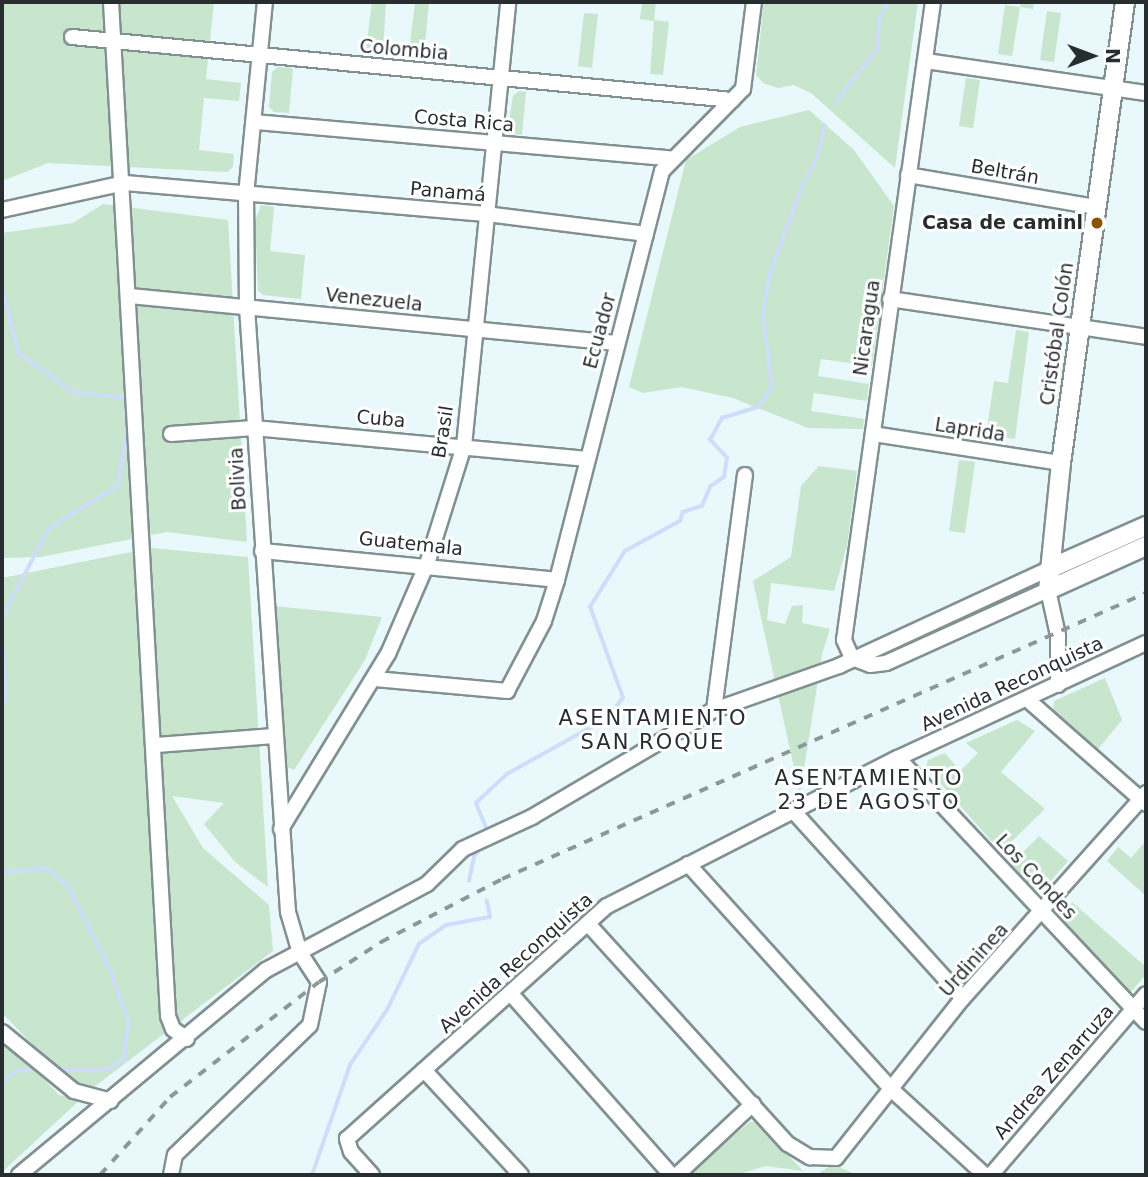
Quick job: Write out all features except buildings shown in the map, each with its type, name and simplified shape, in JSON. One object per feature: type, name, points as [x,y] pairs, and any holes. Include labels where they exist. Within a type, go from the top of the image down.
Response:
[{"type":"street","points":[[111,2],[130,296],[167,1016],[173,1029],[187,1039]]},
{"type":"street","name":"Bolivia","points":[[171,1175],[175,1155],[310,1025],[319,982],[300,953],[288,912],[247,307],[246,195],[265,2]]},
{"type":"street","name":"Brasil","points":[[281,829],[375,679],[427,564],[464,446],[473,330],[508,2]]},
{"type":"street","name":"Ecuador","points":[[375,679],[507,691],[544,621],[557,580],[615,343],[662,171],[670,158],[733,100],[746,79],[754,2]]},
{"type":"street","name":"Nicaragua","points":[[852,658],[844,640],[933,2]]},
{"type":"street","name":"Cristóbal Colón","points":[[1048,590],[1061,463],[1125,2]]},
{"type":"street","name":"Colombia","points":[[72,37],[733,100]]},
{"type":"street","points":[[926,61],[1146,93]]},
{"type":"street","name":"Costa Rica","points":[[255,122],[670,158]]},
{"type":"street","name":"Beltrán","points":[[908,176],[1096,207]]},
{"type":"street","name":"Panamá","points":[[2,210],[122,184],[486,214],[646,234]]},
{"type":"street","name":"Venezuela","points":[[130,296],[615,343]]},
{"type":"street","points":[[890,299],[1146,337]]},
{"type":"street","name":"Cuba","points":[[171,434],[254,428],[588,459]]},
{"type":"street","name":"Laprida","points":[[873,434],[1061,463]]},
{"type":"street","points":[[714,710],[745,475]]},
{"type":"street","points":[[19,1175],[55,1142],[111,1101],[187,1039],[266,970],[427,884],[464,849],[532,817],[714,710],[792,685],[1146,526]]},
{"type":"street","points":[[852,658],[870,665],[886,663],[1146,546]]},
{"type":"street","name":"Guatemala","points":[[262,551],[427,564],[557,580]]},
{"type":"street","points":[[1048,590],[1058,635],[1058,685]]},
{"type":"street","name":"Avenida Reconquista","points":[[372,1175],[351,1152],[347,1139],[590,926],[607,906],[795,813],[898,758],[1146,643]]},
{"type":"street","points":[[1028,700],[1145,798]]},
{"type":"street","points":[[157,745],[274,736]]},
{"type":"street","name":"Los Condes","points":[[898,758],[1146,1023]]},
{"type":"street","name":"Urdininea","points":[[753,1104],[788,1144],[810,1157],[836,1157],[963,998],[1145,798]]},
{"type":"street","points":[[795,813],[963,998]]},
{"type":"street","points":[[688,864],[891,1089],[985,1175]]},
{"type":"street","points":[[590,926],[753,1104],[677,1175]]},
{"type":"street","name":"Andrea Zenarruza","points":[[991,1175],[1146,994]]},
{"type":"street","points":[[512,995],[671,1175]]},
{"type":"street","points":[[2,1032],[75,1091],[111,1101]]},
{"type":"street","points":[[424,1070],[521,1175]]},
{"type":"green space","points":[[2,2],[214,2],[206,79],[241,83],[239,101],[204,98],[199,150],[234,154],[233,167],[227,172],[48,163],[2,181]]},
{"type":"green space","points":[[372,2],[386,2],[383,51],[366,49]]},
{"type":"green space","points":[[415,2],[429,2],[424,55],[409,53]]},
{"type":"green space","points":[[642,2],[656,2],[654,20],[669,22],[663,75],[650,74],[654,21],[640,19]]},
{"type":"green space","points":[[764,2],[918,2],[895,168],[811,93],[794,85],[778,88],[763,83],[756,75]]},
{"type":"green space","points":[[1021,2],[1034,2],[1033,9],[1020,7]]},
{"type":"green space","points":[[1005,5],[1020,7],[1012,56],[998,54]]},
{"type":"green space","points":[[1047,11],[1061,13],[1054,62],[1040,60]]},
{"type":"green space","points":[[584,13],[598,14],[592,68],[578,66]]},
{"type":"green space","points":[[278,67],[293,68],[289,113],[274,112],[269,107],[272,72]]},
{"type":"green space","points":[[966,78],[980,80],[973,128],[959,126]]},
{"type":"green space","points":[[519,91],[526,92],[522,135],[512,134],[509,121],[513,96]]},
{"type":"green space","points":[[809,110],[854,150],[894,206],[872,366],[821,359],[818,376],[869,384],[867,401],[814,393],[811,411],[864,419],[863,429],[808,428],[733,398],[681,387],[643,393],[629,387],[686,160],[740,127]]},
{"type":"green space","points":[[103,204],[228,220],[247,542],[167,532],[41,557],[2,558],[2,233],[73,223]]},
{"type":"green space","points":[[261,205],[274,207],[270,251],[305,255],[301,299],[263,295],[258,290],[255,221]]},
{"type":"green space","points":[[1016,330],[1029,332],[1015,439],[986,435],[994,381],[1008,383]]},
{"type":"green space","points":[[959,460],[975,462],[965,533],[949,531]]},
{"type":"green space","points":[[819,466],[857,471],[847,546],[834,591],[771,583],[767,620],[785,624],[792,606],[803,605],[802,623],[830,629],[822,654],[800,795],[753,581],[791,557],[801,486]]},
{"type":"green space","points":[[151,548],[248,557],[268,887],[235,862],[204,824],[224,803],[172,796],[203,848],[269,905],[273,951],[94,1087],[65,1078],[2,1013],[2,578]]},
{"type":"green space","points":[[274,606],[382,617],[365,660],[294,770],[283,765]]},
{"type":"green space","points":[[1105,678],[1122,720],[1098,749],[1053,709],[1054,701]]},
{"type":"green space","points":[[1017,720],[1035,731],[1001,772],[1045,809],[1001,852],[926,767],[928,760],[945,753],[960,771],[978,753],[966,743]]},
{"type":"green space","points":[[1039,836],[1068,861],[1042,891],[1035,891],[1011,864]]},
{"type":"green space","points":[[1146,841],[1146,896],[1107,861],[1118,847],[1131,858]]},
{"type":"green space","points":[[1072,902],[1146,967],[1146,974],[1131,992],[1124,992],[1062,921],[1062,914]]},
{"type":"green space","points":[[2,1035],[59,1095],[81,1099],[2,1172]]},
{"type":"green space","points":[[750,1122],[757,1122],[803,1171],[766,1166],[736,1175],[693,1175],[693,1169]]},
{"type":"green space","points":[[833,1164],[857,1175],[816,1175]]},
{"type":"waterway","points":[[836,102],[878,48],[879,19],[888,2]]},
{"type":"waterway","points":[[488,833],[476,803],[507,774],[606,719],[623,698],[590,607],[625,551],[680,521],[683,512],[702,506],[710,487],[724,477],[727,458],[710,440],[722,418],[758,407],[772,387],[763,316],[769,277],[800,191],[817,158],[825,126]]},
{"type":"waterway","points":[[2,286],[19,353],[73,392],[125,398],[128,430],[118,486],[49,529],[2,619]]},
{"type":"waterway","points":[[2,637],[7,696],[2,707]]},
{"type":"waterway","points":[[469,881],[474,857],[482,846]]},
{"type":"waterway","points":[[2,867],[8,873],[45,868],[67,884],[112,974],[129,1022],[124,1060],[106,1071],[60,1070]]},
{"type":"waterway","points":[[312,1175],[350,1065],[387,1010],[419,944],[446,925],[490,917],[487,901]]},
{"type":"waterway","points":[[2,1082],[16,1071],[35,1069]]},
{"type":"railway","points":[[100,1175],[170,1097],[319,982],[381,942],[502,879],[1146,593]]},
{"type":"place","name":"Casa de caminl","points":[[1097,223]]},
{"type":"district","name":"ASENTAMIENTO SAN ROQUE","points":[[653,730]]},
{"type":"district","name":"ASENTAMIENTO 23 DE AGOSTO","points":[[869,790]]}]
